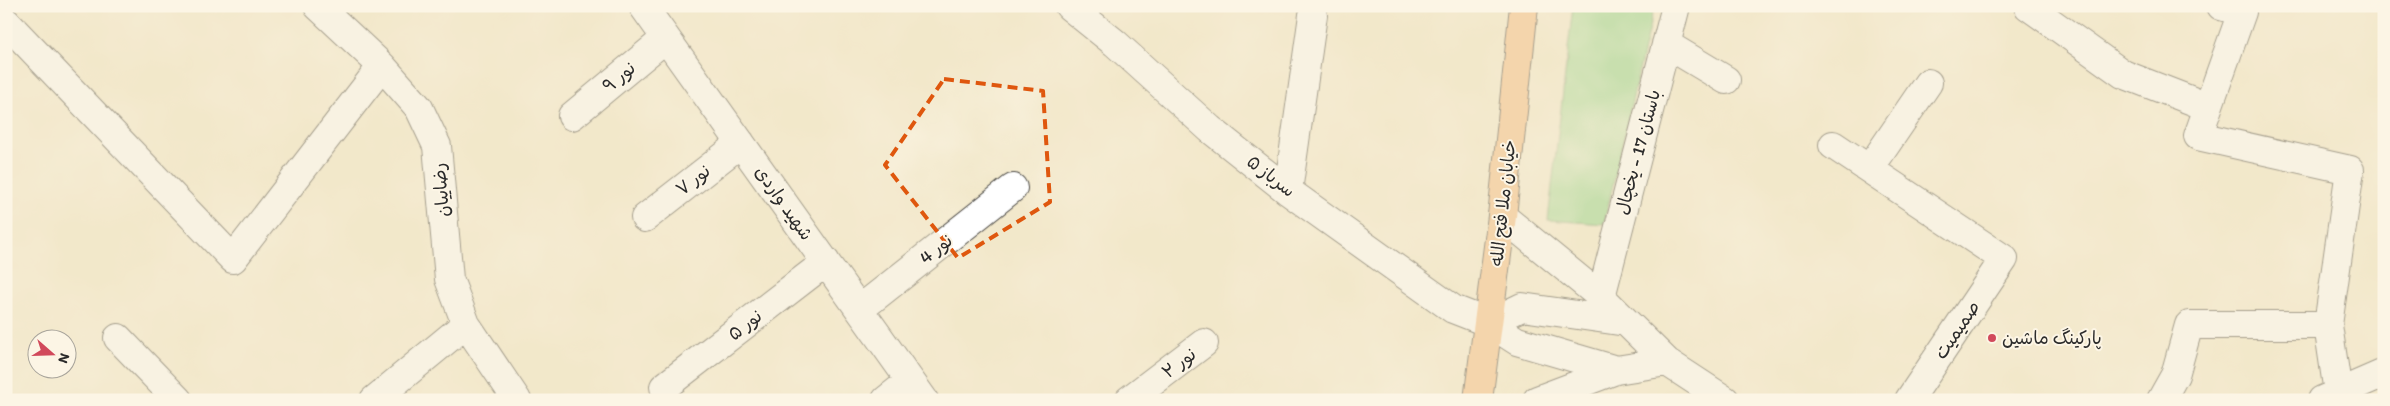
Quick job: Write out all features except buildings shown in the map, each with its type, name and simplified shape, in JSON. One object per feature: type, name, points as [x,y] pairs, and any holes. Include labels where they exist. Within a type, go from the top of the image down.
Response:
[{"type":"main road","name":"خیابان ملا فتح الله","points":[[1478,400],[1502,216],[1524,6]]},
{"type":"street","name":"رضاییان","points":[[318,6],[382,66],[420,108],[437,146],[449,280],[466,324],[517,400]]},
{"type":"street","name":"شهید واردی","points":[[643,6],[917,390]]},
{"type":"street","name":"سرباز ۵","points":[[1069,6],[1210,128],[1288,191],[1453,309],[1489,323],[1517,341],[1616,370]]},
{"type":"street","name":"باستان 17 - یخچال","points":[[1600,297],[1676,6]]},
{"type":"street","points":[[2028,6],[2123,74],[2208,107]]},
{"type":"street","points":[[2221,6],[2242,12],[2198,136],[2350,170],[2328,324],[2330,396],[2384,373]]},
{"type":"street","points":[[1288,191],[1313,15]]},
{"type":"street","points":[[6,22],[233,259],[382,66]]},
{"type":"street","name":"نور ۹","points":[[572,116],[666,38]]},
{"type":"street","points":[[1666,44],[1726,80]]},
{"type":"street","points":[[1833,144],[1870,168],[1928,83]]},
{"type":"street","name":"نور ۷","points":[[645,218],[741,143]]},
{"type":"street","name":"صمیمیت","points":[[1870,168],[2004,259],[1910,400]]},
{"type":"street","name":"نور 4","points":[[860,309],[1013,188]]},
{"type":"street","points":[[1502,216],[1600,297],[1667,362],[1725,400]]},
{"type":"street","name":"نور ۵","points":[[664,387],[826,262]]},
{"type":"street","points":[[1489,323],[1522,307],[1626,322]]},
{"type":"street","points":[[374,400],[466,324]]},
{"type":"street","points":[[2161,400],[2175,375],[2189,325],[2328,324]]},
{"type":"street","points":[[118,338],[178,400]]},
{"type":"street","name":"نور ۲","points":[[1129,400],[1204,344]]},
{"type":"street","points":[[1537,400],[1616,370],[1667,362]]},
{"type":"street","points":[[886,400],[917,390]]},
{"type":"highlighted area","points":[[944,79],[1043,91],[1050,202],[958,258],[885,165]]},
{"type":"green space","points":[[1573,6],[1654,6],[1604,224],[1548,220]]},
{"type":"place","name":"پارکینگ ماشین","points":[[1992,338]]}]
